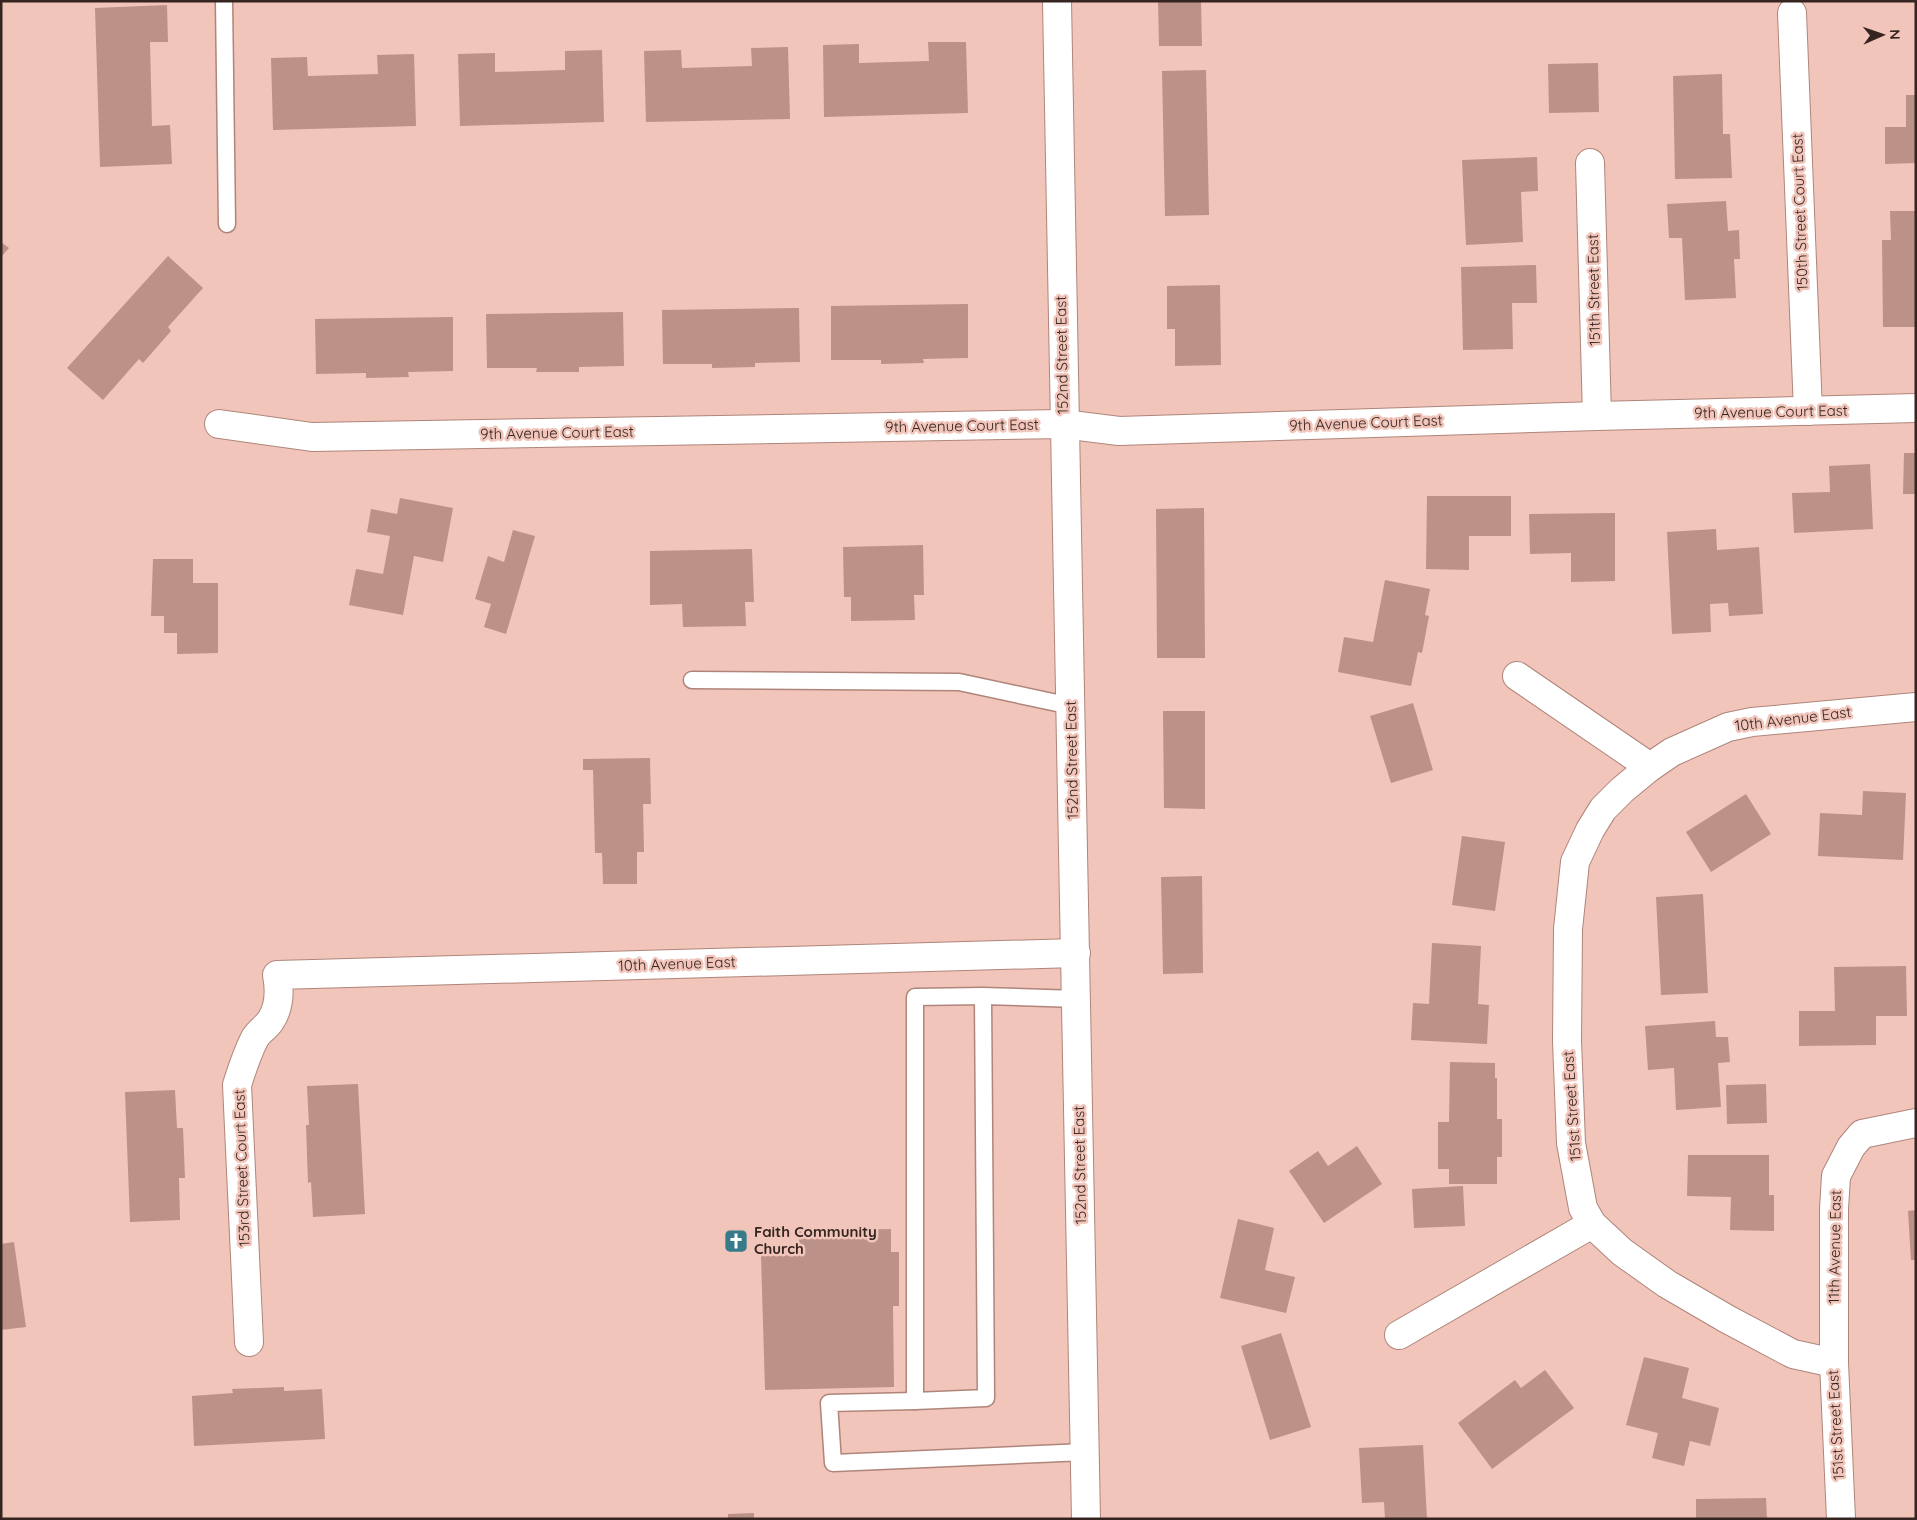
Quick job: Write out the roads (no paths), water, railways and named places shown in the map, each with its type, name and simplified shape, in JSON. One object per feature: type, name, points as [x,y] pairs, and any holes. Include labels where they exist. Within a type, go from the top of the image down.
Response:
[{"type":"street","name":"152nd Street East","points":[[1057,1],[1064,424],[1078,1000],[1086,1519]]},
{"type":"street","name":"150th Street Court East","points":[[1792,13],[1808,411]]},
{"type":"street","name":"151th Street East","points":[[1590,163],[1597,416]]},
{"type":"street","name":"9th Avenue Court East","points":[[219,424],[312,437],[1064,424],[1119,431],[1916,408]]},
{"type":"street","points":[[1517,676],[1650,767]]},
{"type":"street","name":"10th Avenue East","points":[[1650,767],[1672,752],[1720,731],[1752,722],[1916,707]]},
{"type":"street","name":"151st Street East","points":[[1650,767],[1622,790],[1603,809],[1590,830],[1575,862],[1568,929],[1567,1041],[1571,1143],[1583,1208],[1592,1224],[1622,1252],[1667,1284],[1793,1354],[1834,1363],[1841,1519]]},
{"type":"street","name":"10th Avenue East","points":[[277,975],[1076,953]]},
{"type":"street","name":"153rd Street Court East","points":[[249,1342],[237,1085],[246,1056],[256,1036],[271,1020],[279,1002],[280,992],[277,975]]},
{"type":"street","name":"11th Avenue East","points":[[1834,1363],[1834,1209],[1836,1176],[1851,1147],[1862,1134],[1916,1123]]},
{"type":"street","points":[[1399,1335],[1592,1224]]},
{"type":"lane","points":[[224,1],[227,224]]},
{"type":"lane","points":[[692,680],[959,682],[1070,706]]},
{"type":"lane","points":[[915,1401],[915,997],[983,996],[1078,1000]]},
{"type":"lane","points":[[983,996],[986,1398],[829,1403],[833,1463],[1085,1452]]},
{"type":"place","name":"Faith Community Church","points":[[736,1241]]}]
